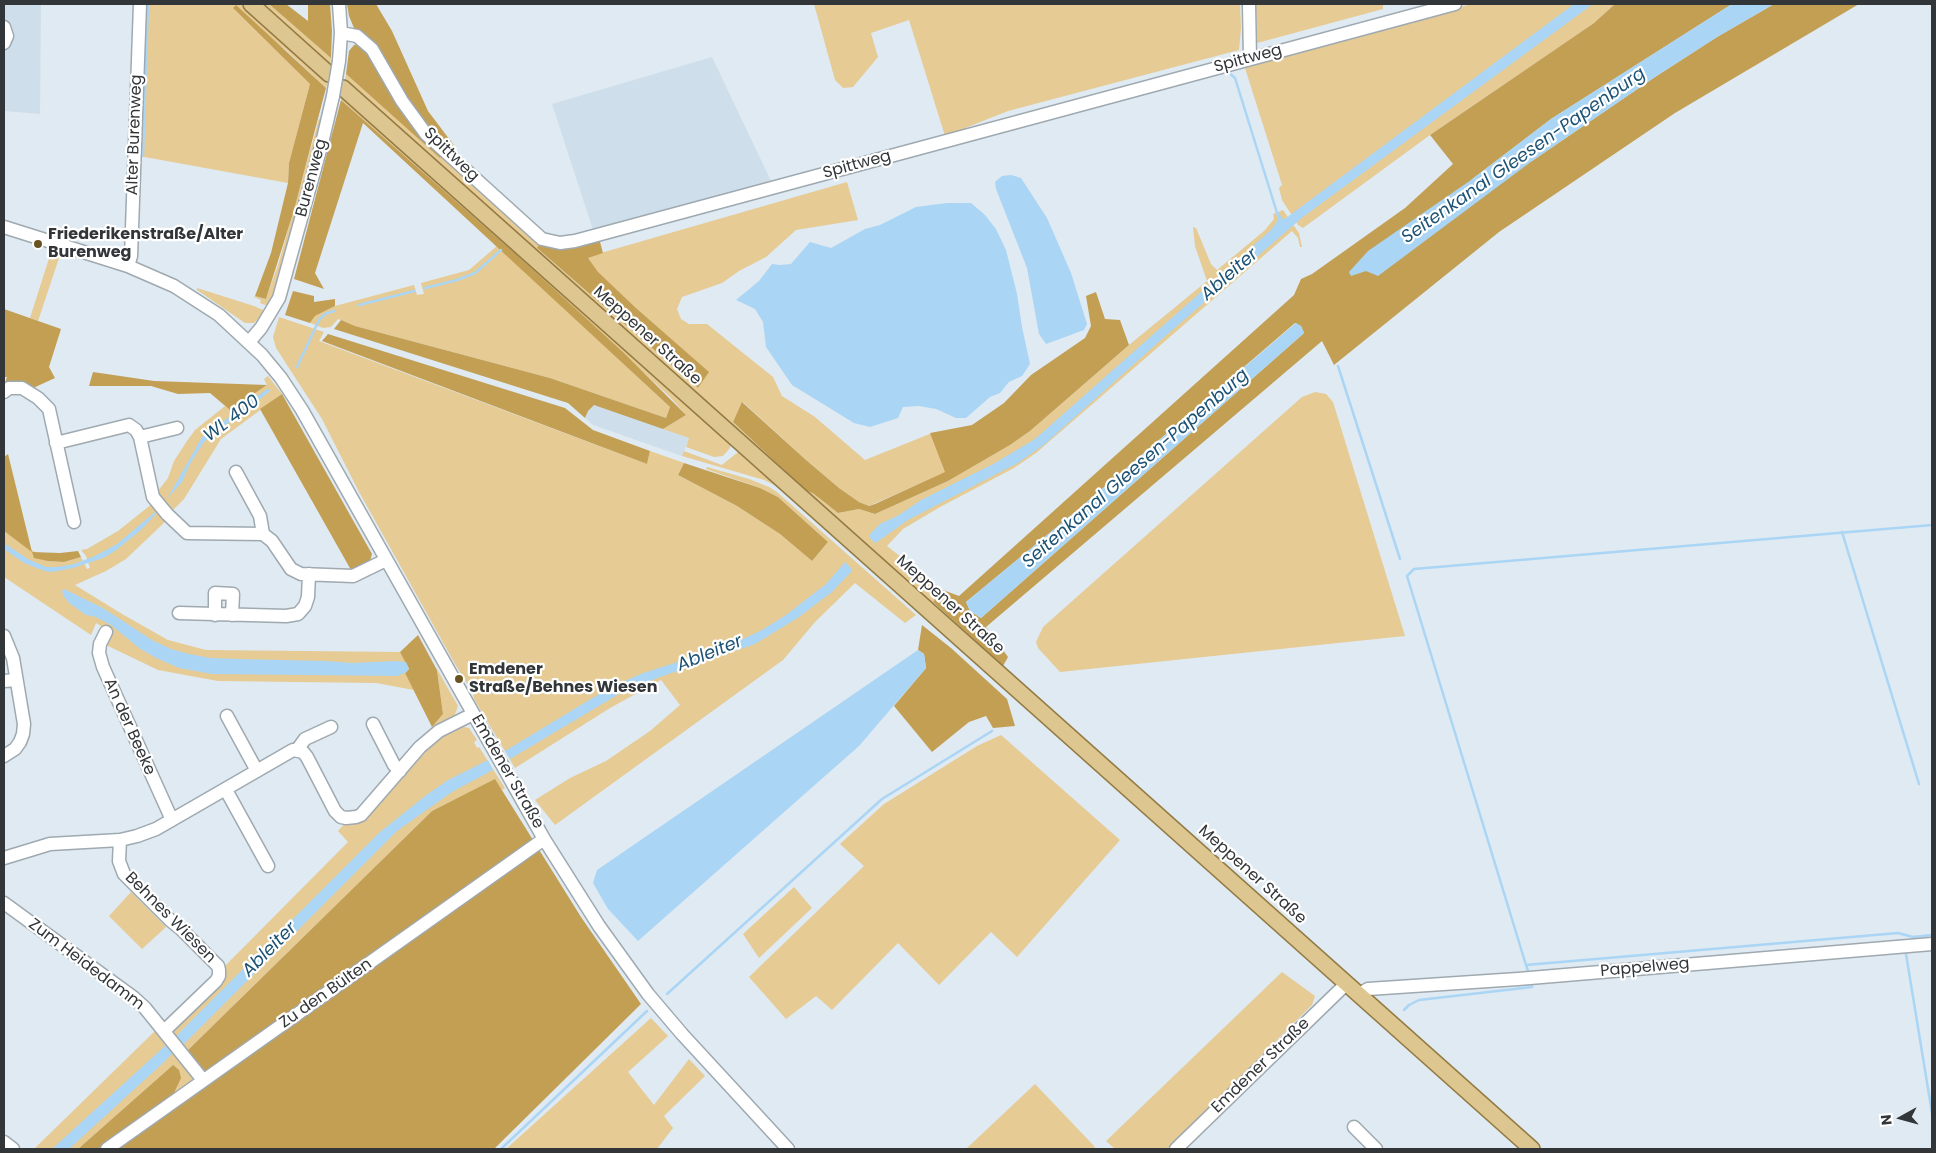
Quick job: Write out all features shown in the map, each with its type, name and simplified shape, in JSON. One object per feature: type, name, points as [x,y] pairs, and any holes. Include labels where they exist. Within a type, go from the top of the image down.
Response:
[{"type":"main road","points":[[251,4],[329,74]]},
{"type":"main road","name":"Meppener Straße","points":[[338,92],[1360,994],[1532,1149]]},
{"type":"street","name":"Alter Burenweg","points":[[128,266],[131,256],[140,4]]},
{"type":"street","name":"Burenweg","points":[[249,342],[264,323],[279,298],[338,92],[341,33],[339,4]]},
{"type":"street","points":[[1249,4],[1250,59]]},
{"type":"street","name":"Spittweg","points":[[341,33],[357,36],[372,49],[402,101],[426,134],[542,239],[560,243],[575,241],[1455,4]]},
{"type":"street","points":[[4,27],[7,36],[4,43]]},
{"type":"street","name":"Emdener Straße","points":[[4,227],[128,266],[174,286],[219,315],[249,342],[281,378],[302,410],[544,839],[599,926],[648,994],[726,1084],[788,1149]]},
{"type":"street","points":[[4,392],[9,388],[22,388],[38,398],[49,409],[74,522]]},
{"type":"street","points":[[56,443],[129,425],[136,430],[140,437],[152,497],[166,514],[187,533],[263,534],[272,541],[291,570],[301,574],[353,576],[386,560]]},
{"type":"street","points":[[140,437],[177,428]]},
{"type":"street","points":[[236,472],[260,516],[263,534]]},
{"type":"street","points":[[179,613],[286,616],[298,614],[305,606],[308,597],[309,574]]},
{"type":"street","points":[[215,615],[215,593],[233,594],[232,615]]},
{"type":"street","name":"An der Beeke","points":[[106,632],[100,644],[99,653],[103,667],[172,820]]},
{"type":"street","points":[[4,636],[13,658],[10,680],[24,724],[20,742],[15,749],[4,756]]},
{"type":"street","points":[[297,750],[307,756],[335,811],[341,817],[352,819],[361,815],[420,746],[439,731],[473,714]]},
{"type":"street","points":[[227,716],[256,771]]},
{"type":"street","points":[[373,724],[394,765],[400,771]]},
{"type":"street","points":[[4,858],[50,844],[120,840],[156,829],[226,790],[288,752],[297,750],[305,739],[331,727]]},
{"type":"street","points":[[226,790],[268,866]]},
{"type":"street","name":"Zu den Bülten","points":[[107,1149],[544,839]]},
{"type":"street","name":"Behnes Wiesen","points":[[120,840],[119,861],[124,874],[218,966],[219,976],[216,981],[164,1031]]},
{"type":"street","name":"Zum Heidedamm","points":[[4,903],[133,997],[145,1008],[203,1080]]},
{"type":"street","name":"Pappelweg","points":[[1360,994],[1368,989],[1528,978],[1932,944]]},
{"type":"street","name":"Emdener Straße","points":[[1176,1149],[1346,983]]},
{"type":"street","points":[[1354,1127],[1376,1149]]},
{"type":"street","points":[[4,1142],[13,1149]]},
{"type":"shaded area","points":[[4,4],[41,4],[40,114],[4,111]]},
{"type":"shaded area","points":[[144,4],[241,4],[328,81],[326,88],[287,51],[233,8],[310,84],[289,163],[288,183],[139,156]]},
{"type":"shaded area","points":[[260,4],[269,4],[331,58],[330,66]]},
{"type":"shaded area","points":[[269,4],[286,4],[308,21],[308,4],[330,4],[331,58]]},
{"type":"shaded area","points":[[347,4],[376,4],[392,31],[428,111],[456,148],[452,150],[429,131],[369,41],[354,28]]},
{"type":"shaded area","points":[[814,4],[1240,4],[1241,28],[1239,50],[1008,111],[945,136],[909,20],[871,33],[878,57],[853,87],[843,88],[835,80]]},
{"type":"shaded area","points":[[1256,4],[1383,4],[1383,9],[1257,43]]},
{"type":"shaded area","points":[[1471,4],[1615,4],[1594,23],[1430,135],[1303,228],[1298,225],[1282,200],[1279,188],[1282,185],[1245,68]]},
{"type":"shaded area","points":[[1615,4],[1732,4],[1551,119],[1471,180],[1532,161],[1655,77],[1717,37],[1774,4],[1859,4],[1675,113],[1499,232],[1334,365],[1322,341],[986,627],[1008,657],[1003,666],[933,602],[943,590],[959,596],[1294,295],[1301,279],[1312,274],[1405,208],[1453,164],[1430,135],[1594,23]],"holes":[[[1295,323],[1301,326],[1304,333],[981,618],[970,611],[966,602],[1081,507]]]},
{"type":"shaded area","points":[[236,5],[326,88],[294,210],[266,299],[255,296],[271,253],[288,183],[289,163],[310,84],[233,8]]},
{"type":"shaded area","points":[[354,45],[365,49],[444,154],[440,158],[346,74],[349,51]]},
{"type":"shaded area","points":[[712,57],[771,181],[594,233],[552,104]]},
{"type":"shaded area","points":[[346,74],[440,157],[444,154],[540,242],[537,248],[698,388],[708,372],[597,272],[587,257],[847,182],[858,220],[796,230],[766,257],[739,271],[722,283],[682,297],[677,309],[681,319],[689,324],[707,324],[773,377],[782,396],[815,417],[865,460],[932,433],[946,472],[869,506],[859,502],[839,488],[743,402],[733,422],[804,489],[814,494],[838,513],[859,509],[875,514],[948,481],[1010,445],[1030,431],[1129,345],[1207,281],[1195,246],[1193,227],[1196,228],[1211,264],[1217,270],[1264,231],[1274,219],[1273,214],[1283,210],[1299,233],[1302,247],[1300,247],[1298,238],[1292,231],[1036,453],[1014,468],[903,529],[887,546],[943,590],[930,606],[829,511],[802,491],[372,104],[345,79]]},
{"type":"shaded area","points":[[342,94],[731,442],[730,448],[723,456],[714,457],[686,447],[689,438],[663,429],[686,415],[670,397],[517,255],[341,100]]},
{"type":"shaded area","points":[[341,100],[517,255],[624,353],[686,415],[663,429],[594,405],[588,411],[585,418],[568,403],[334,329],[341,320],[355,326],[550,378],[666,418],[670,407],[363,123],[315,273],[324,289],[294,279]]},
{"type":"shaded area","points":[[319,119],[323,120],[288,251],[268,306],[260,303],[261,300],[254,297],[266,299],[279,262]]},
{"type":"shaded area","points":[[599,238],[603,253],[588,258],[598,272],[636,308],[709,372],[698,388],[537,248],[540,242]]},
{"type":"shaded area","points":[[497,246],[670,407],[666,418],[550,378],[355,326],[338,319],[331,327],[323,328],[310,323],[315,316],[335,306],[414,285],[417,295],[424,294],[421,283],[469,270]]},
{"type":"shaded area","points":[[51,252],[60,255],[38,321],[30,318]]},
{"type":"shaded area","points":[[197,288],[254,306],[263,310],[264,313],[254,323],[245,323],[197,290]]},
{"type":"shaded area","points":[[293,291],[314,296],[314,302],[335,299],[335,306],[315,316],[310,323],[285,315]]},
{"type":"shaded area","points":[[1096,292],[1105,319],[1120,320],[1129,345],[1030,431],[1010,445],[948,481],[875,514],[859,509],[838,513],[814,494],[804,489],[733,422],[742,402],[839,488],[859,502],[869,506],[875,504],[945,472],[930,433],[972,425],[1004,403],[1031,375],[1085,338],[1091,326],[1086,296]]},
{"type":"shaded area","points":[[4,309],[61,329],[49,367],[55,378],[31,389],[4,386],[7,377],[4,377]]},
{"type":"shaded area","points":[[279,317],[324,332],[319,341],[647,464],[650,451],[684,463],[678,475],[737,506],[780,534],[812,561],[828,542],[778,497],[760,488],[706,469],[707,467],[749,479],[769,487],[916,615],[905,623],[855,583],[815,622],[783,660],[555,825],[535,800],[570,778],[606,761],[650,731],[680,705],[661,680],[610,708],[515,768],[474,699],[473,693],[358,490],[322,419],[276,348],[273,337]]},
{"type":"shaded area","points":[[328,334],[565,408],[593,430],[650,451],[647,464],[322,341]]},
{"type":"shaded area","points":[[93,372],[154,381],[267,385],[230,410],[210,393],[178,394],[151,386],[89,386]]},
{"type":"shaded area","points":[[268,376],[282,394],[221,439],[184,499],[171,512],[157,492],[168,478],[174,461],[187,441],[195,430],[225,406],[230,410],[267,385],[264,379]]},
{"type":"shaded area","points":[[1315,392],[1326,394],[1333,402],[1405,636],[1060,672],[1038,648],[1036,642],[1043,627],[1302,397]]},
{"type":"shaded area","points":[[282,394],[372,554],[370,561],[356,569],[351,570],[260,409]]},
{"type":"shaded area","points":[[594,405],[689,438],[682,456],[593,425],[585,418],[588,411]]},
{"type":"shaded area","points":[[684,451],[722,465],[742,451],[924,615],[778,487],[764,480],[682,456]]},
{"type":"shaded area","points":[[8,454],[32,552],[4,531],[4,457]]},
{"type":"shaded area","points":[[684,463],[760,488],[778,497],[828,542],[812,561],[780,534],[737,506],[678,475]]},
{"type":"shaded area","points":[[153,503],[167,520],[126,559],[106,571],[75,585],[168,640],[206,650],[400,652],[406,662],[405,673],[414,690],[376,683],[218,681],[158,670],[106,645],[112,633],[96,623],[91,635],[4,577],[4,531],[48,561],[64,562],[81,557],[87,569],[90,568],[86,556],[81,550],[87,549],[118,531]]},
{"type":"shaded area","points":[[78,551],[81,557],[64,562],[48,561],[34,558],[32,552],[60,553]]},
{"type":"shaded area","points":[[922,625],[951,648],[1007,699],[1015,726],[993,728],[986,716],[969,722],[932,752],[894,706],[926,668],[924,654],[918,650]]},
{"type":"shaded area","points":[[418,635],[437,670],[443,714],[432,727],[405,673],[409,669],[400,652]]},
{"type":"shaded area","points":[[437,669],[458,706],[454,717],[432,727],[443,714]]},
{"type":"shaded area","points":[[464,727],[469,728],[477,740],[474,742],[477,748],[479,747],[505,788],[502,790],[495,780],[432,811],[187,1051],[174,1035],[174,1029],[224,967],[348,842],[338,831],[344,824],[360,823],[434,743],[442,737]]},
{"type":"shaded area","points":[[1001,735],[1120,840],[1017,957],[991,932],[939,985],[898,943],[832,1010],[816,996],[786,1019],[749,977],[864,866],[840,844],[884,804],[977,746]]},
{"type":"shaded area","points":[[495,779],[581,917],[641,1004],[494,1149],[109,1149],[210,1080],[187,1051],[432,811]]},
{"type":"shaded area","points":[[794,887],[812,908],[759,958],[743,934]]},
{"type":"shaded area","points":[[131,892],[166,927],[142,949],[109,916]]},
{"type":"shaded area","points":[[1282,972],[1315,996],[1312,1005],[1167,1149],[1115,1149],[1106,1141]]},
{"type":"shaded area","points":[[651,1018],[668,1036],[628,1072],[654,1105],[689,1059],[705,1076],[664,1116],[673,1128],[657,1149],[506,1149]]},
{"type":"shaded area","points":[[156,1030],[192,1077],[192,1082],[160,1107],[173,1065],[78,1149],[34,1149]]},
{"type":"shaded area","points":[[173,1065],[179,1070],[181,1078],[174,1093],[160,1107],[99,1149],[78,1149]]},
{"type":"shaded area","points":[[1035,1084],[1095,1147],[1093,1149],[966,1149]]},
{"type":"water","name":"Ableiter","points":[[1574,4],[1593,4],[1303,217],[1162,339],[1045,444],[1018,463],[908,520],[877,542],[875,543],[869,537],[880,524],[899,515],[921,500],[995,463],[1035,439],[1271,230],[1278,220],[1277,213],[1279,212],[1282,219],[1286,218]]},
{"type":"water","name":"Seitenkanal Gleesen-Papenburg","points":[[1732,4],[1774,4],[1717,37],[1655,77],[1532,161],[1378,276],[1366,271],[1351,276],[1349,272],[1368,251],[1471,180],[1551,119]]},
{"type":"water","points":[[1011,175],[1021,178],[1047,218],[1071,273],[1087,324],[1084,330],[1046,344],[1039,334],[1027,268],[996,189],[995,182],[1002,176]]},
{"type":"water","points":[[947,203],[971,203],[985,215],[996,229],[1006,250],[1017,294],[1030,364],[1022,376],[1009,382],[1000,393],[990,397],[966,418],[956,418],[936,409],[919,406],[903,407],[898,418],[870,427],[854,423],[792,385],[766,347],[763,322],[755,309],[736,300],[759,281],[772,264],[791,264],[810,242],[831,248],[865,229],[880,225],[916,207]]},
{"type":"water","name":"Seitenkanal Gleesen-Papenburg","points":[[1296,323],[1301,326],[1304,333],[981,618],[970,611],[966,602],[1081,507]]},
{"type":"water","points":[[267,389],[271,390],[204,442],[190,464],[182,482],[167,499],[202,437]]},
{"type":"water","points":[[155,512],[155,515],[141,530],[115,551],[103,558],[73,568],[52,572],[45,571],[24,563],[4,549],[4,543],[28,559],[46,567],[74,564],[95,556],[117,544]]},
{"type":"water","name":"Ableiter","points":[[845,562],[852,571],[832,592],[799,617],[755,644],[660,677],[619,694],[510,759],[505,751],[609,688],[643,673],[728,646],[762,630],[786,615],[826,584]]},
{"type":"water","points":[[64,589],[103,608],[152,640],[171,649],[189,654],[211,658],[352,663],[395,661],[406,662],[409,669],[397,676],[212,674],[179,668],[139,648],[111,625],[96,617],[86,615],[69,603],[63,595],[62,591]]},
{"type":"water","points":[[918,650],[924,654],[926,668],[859,746],[638,941],[608,909],[593,883],[597,870]]},
{"type":"water","name":"Ableiter","points":[[488,760],[493,770],[452,792],[397,831],[183,1045],[176,1037],[181,1031],[380,832],[448,780]]},
{"type":"water","points":[[166,1045],[173,1053],[69,1149],[52,1149]]},
{"type":"waterway","points":[[143,156],[148,4]]},
{"type":"waterway","points":[[1228,72],[1235,78],[1278,216]]},
{"type":"waterway","name":"WL 400","points":[[425,288],[457,280],[475,273],[501,250]]},
{"type":"waterway","name":"WL 400","points":[[359,305],[414,291]]},
{"type":"waterway","points":[[297,367],[319,320],[325,314],[334,311]]},
{"type":"waterway","points":[[1338,366],[1400,559]]},
{"type":"waterway","points":[[1526,965],[1407,576],[1414,569],[1932,525]]},
{"type":"waterway","points":[[1842,532],[1919,784]]},
{"type":"waterway","points":[[667,994],[882,799],[992,731]]},
{"type":"waterway","points":[[1528,971],[1526,965],[1898,933],[1913,937],[1932,935]]},
{"type":"waterway","points":[[1906,954],[1932,1113]]},
{"type":"waterway","points":[[1404,1010],[1419,1000],[1532,987],[1532,984]]},
{"type":"waterway","points":[[501,1149],[647,1011]]},
{"type":"place","name":"Friederikenstraße/Alter Burenweg","points":[[38,244]]},
{"type":"place","name":"Emdener Straße/Behnes Wiesen","points":[[459,679]]}]
